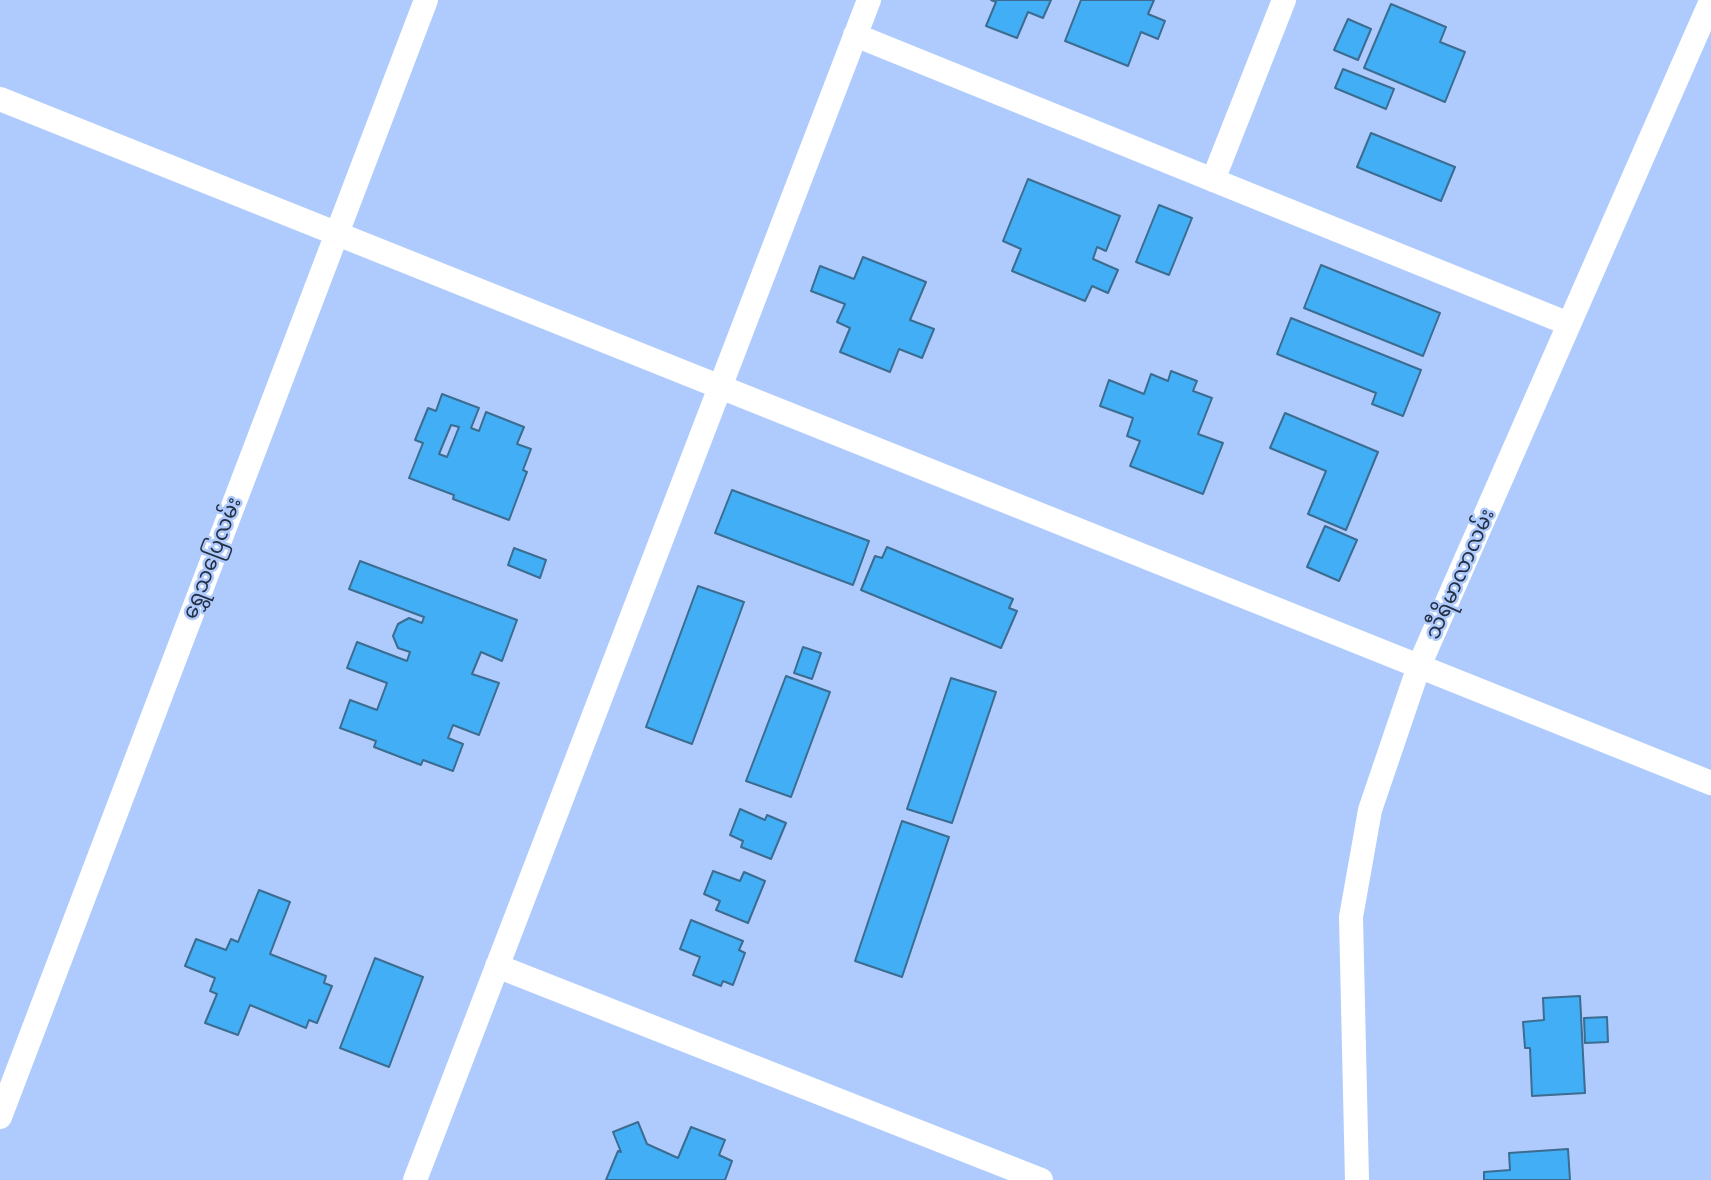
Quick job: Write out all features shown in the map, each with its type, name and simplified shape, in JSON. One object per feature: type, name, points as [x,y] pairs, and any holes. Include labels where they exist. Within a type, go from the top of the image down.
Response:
[{"type":"street","name":"ရွှေသပြေလမ်း","points":[[0,1117],[426,0]]},
{"type":"street","points":[[415,1180],[869,0]]},
{"type":"street","points":[[1213,180],[1284,0]]},
{"type":"street","name":"သီရိမာလာလမ်း","points":[[1357,1180],[1351,917],[1370,810],[1419,666],[1711,1]]},
{"type":"street","points":[[855,35],[1569,324]]},
{"type":"street","points":[[0,99],[1711,783]]},
{"type":"street","points":[[497,965],[1041,1180]]},
{"type":"building","points":[[991,0],[1051,0],[1043,18],[1028,12],[1017,38],[986,26],[996,2]]},
{"type":"building","points":[[1081,0],[1154,0],[1148,14],[1165,21],[1158,39],[1141,32],[1128,66],[1065,41]]},
{"type":"building","points":[[1391,4],[1446,27],[1440,42],[1465,52],[1445,102],[1364,68]]},
{"type":"building","points":[[1348,19],[1371,29],[1358,60],[1334,50]]},
{"type":"building","points":[[1343,69],[1394,89],[1386,109],[1335,88]]},
{"type":"building","points":[[1371,133],[1455,167],[1441,201],[1357,167]]},
{"type":"building","points":[[1028,179],[1120,216],[1106,251],[1097,247],[1093,259],[1118,270],[1108,293],[1092,286],[1085,301],[1012,271],[1021,249],[1003,241]]},
{"type":"building","points":[[1159,205],[1192,218],[1169,275],[1136,262]]},
{"type":"building","points":[[863,257],[926,282],[910,320],[934,329],[922,358],[899,349],[890,372],[840,352],[850,328],[837,322],[845,304],[811,291],[820,266],[854,279]]},
{"type":"building","points":[[1321,265],[1440,313],[1423,356],[1304,308]]},
{"type":"building","points":[[1291,318],[1421,370],[1403,416],[1372,404],[1376,393],[1277,354]]},
{"type":"building","points":[[1171,371],[1197,381],[1193,391],[1212,398],[1198,434],[1223,443],[1203,494],[1130,466],[1140,441],[1127,436],[1133,418],[1100,406],[1109,380],[1144,394],[1151,374],[1168,381]]},
{"type":"building","points":[[442,394],[479,408],[471,428],[479,431],[486,412],[524,427],[517,444],[531,449],[523,470],[527,472],[509,520],[453,499],[454,495],[409,478],[423,443],[415,440],[428,408],[436,411]],"holes":[[[451,425],[459,427],[447,457],[439,454]]]},
{"type":"building","points":[[1285,413],[1378,452],[1346,530],[1308,514],[1326,471],[1270,448]]},
{"type":"building","points":[[732,490],[869,541],[853,585],[715,533]]},
{"type":"building","points":[[1325,526],[1357,540],[1339,581],[1307,567]]},
{"type":"building","points":[[887,547],[1013,599],[1009,608],[1017,611],[1001,648],[861,590],[875,556],[882,558]]},
{"type":"building","points":[[514,548],[546,560],[540,578],[508,565]]},
{"type":"building","points":[[360,561],[517,620],[502,661],[481,652],[472,674],[499,683],[479,735],[453,725],[448,738],[463,744],[453,771],[423,760],[421,765],[374,747],[376,741],[340,728],[350,700],[377,710],[387,683],[347,668],[357,642],[407,661],[410,652],[398,648],[393,636],[398,624],[409,618],[422,623],[424,617],[349,589]]},
{"type":"building","points":[[698,586],[744,602],[692,744],[646,727]]},
{"type":"building","points":[[803,647],[821,653],[812,679],[794,673]]},
{"type":"building","points":[[786,676],[830,692],[791,797],[746,781]]},
{"type":"building","points":[[951,678],[996,692],[952,823],[907,809]]},
{"type":"building","points":[[740,809],[765,820],[767,815],[786,823],[771,859],[741,847],[743,841],[730,835]]},
{"type":"building","points":[[902,821],[949,837],[902,977],[855,961]]},
{"type":"building","points":[[713,871],[740,881],[744,872],[765,881],[748,923],[716,910],[720,901],[704,894]]},
{"type":"building","points":[[259,890],[290,902],[270,954],[326,976],[324,983],[332,986],[317,1023],[309,1020],[306,1028],[250,1005],[238,1035],[205,1023],[217,994],[210,991],[215,978],[185,966],[196,939],[226,950],[231,939],[238,942]]},
{"type":"building","points":[[691,920],[743,941],[739,950],[745,953],[733,985],[723,981],[721,986],[693,975],[700,957],[680,949]]},
{"type":"building","points":[[375,958],[423,977],[389,1067],[340,1048]]},
{"type":"building","points":[[1580,996],[1585,1093],[1532,1096],[1530,1048],[1525,1048],[1523,1022],[1544,1020],[1543,998]]},
{"type":"building","points":[[1607,1017],[1608,1042],[1585,1043],[1584,1018]]},
{"type":"building","points":[[638,1122],[647,1144],[678,1158],[691,1127],[725,1140],[719,1155],[732,1161],[725,1180],[606,1180],[618,1151],[621,1152],[613,1132]]},
{"type":"building","points":[[1568,1149],[1570,1180],[1484,1180],[1484,1172],[1510,1170],[1509,1153]]}]
